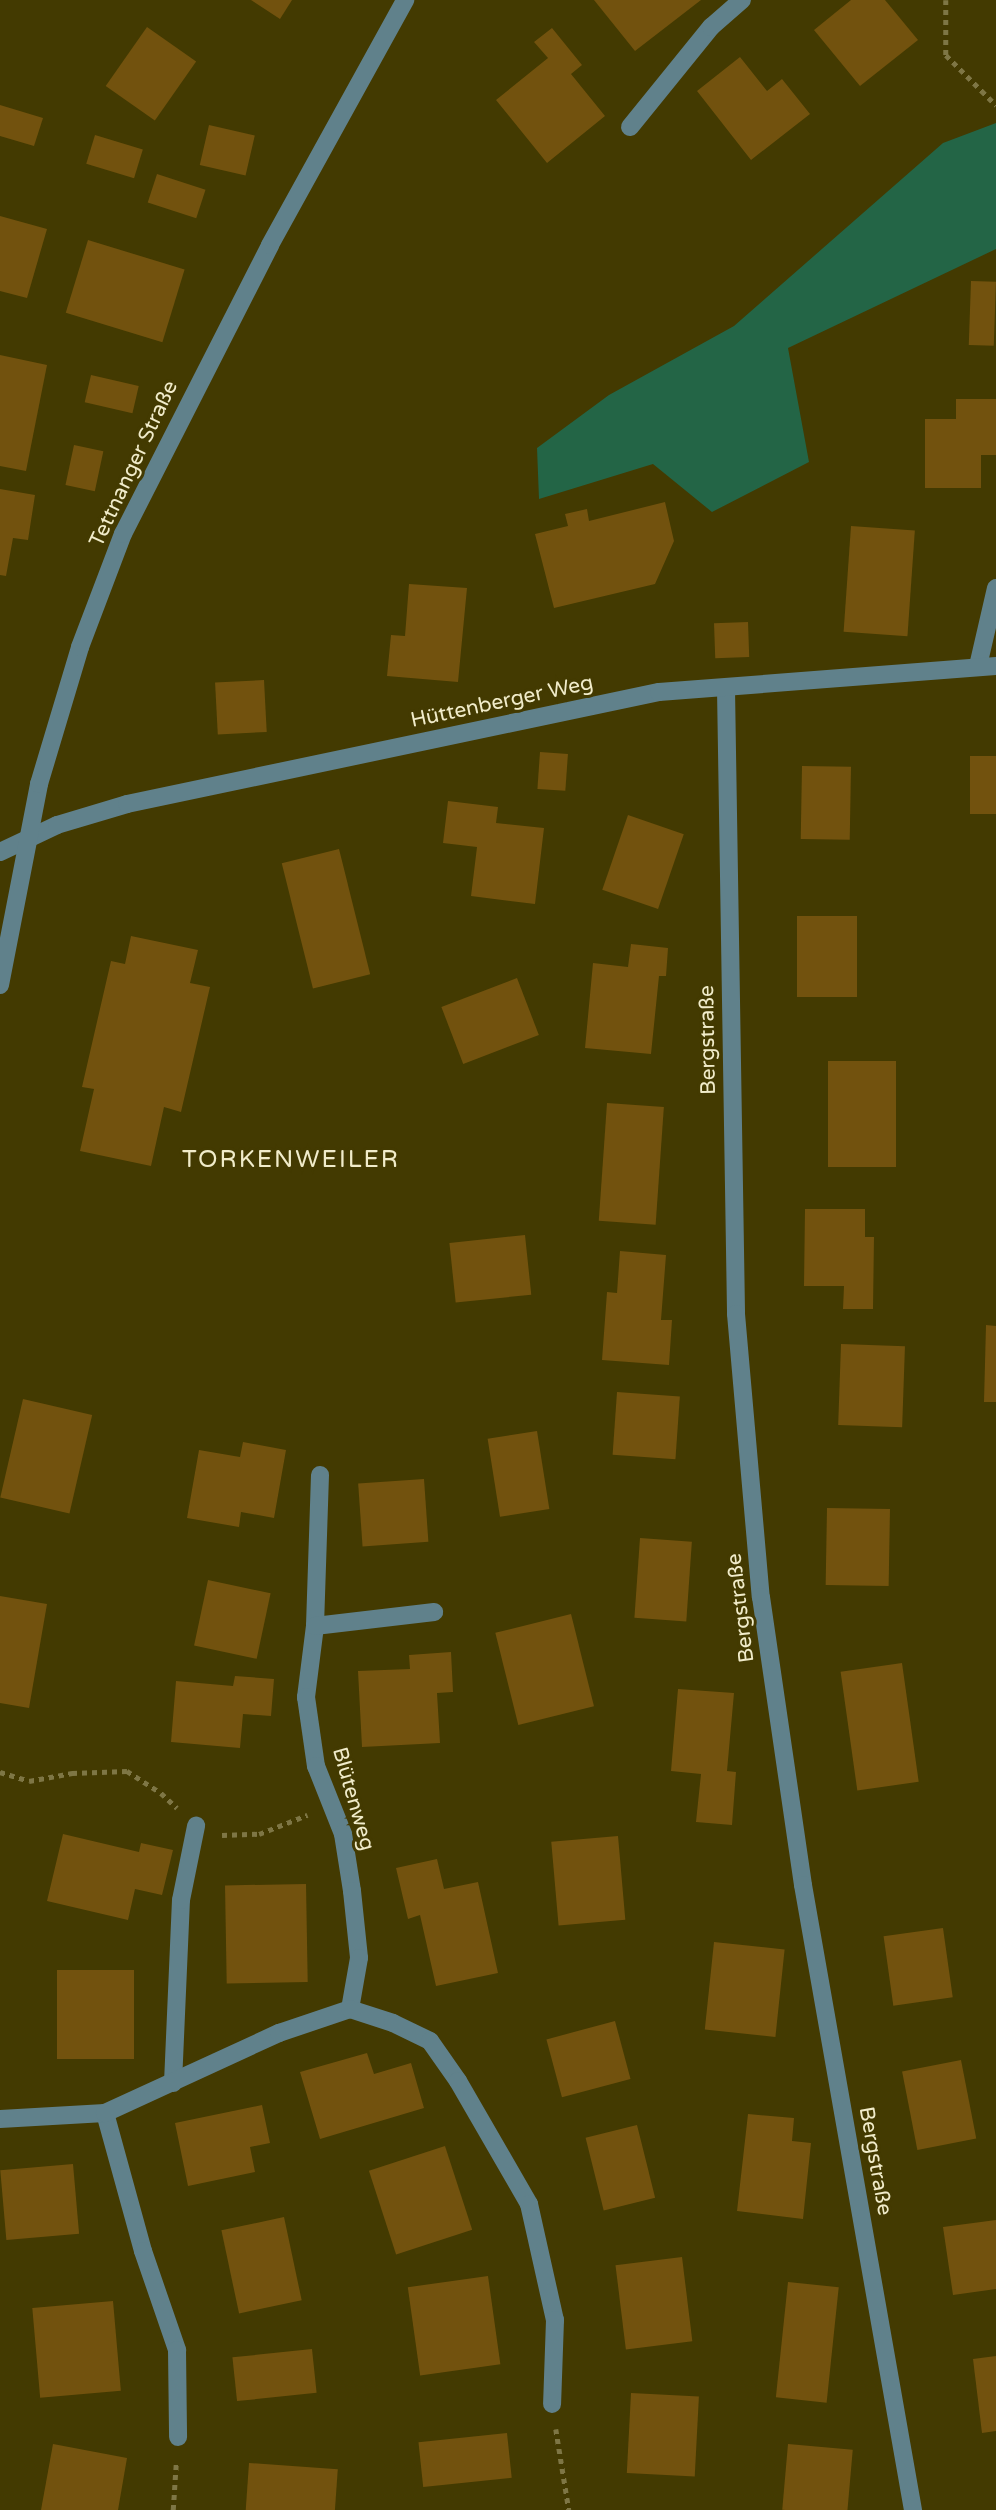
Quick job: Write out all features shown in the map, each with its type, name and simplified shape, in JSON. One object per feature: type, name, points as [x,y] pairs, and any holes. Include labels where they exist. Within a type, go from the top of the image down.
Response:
[{"type":"street","name":"Tettnanger Straße","points":[[0,985],[39,784],[80,646],[123,534],[270,245],[405,0]]},
{"type":"street","points":[[630,127],[710,27],[742,0]]},
{"type":"street","points":[[987,666],[996,587]]},
{"type":"street","name":"Hüttenberger Weg","points":[[0,852],[57,825],[127,804],[659,692],[726,689],[987,666]]},
{"type":"street","name":"Bergstraße","points":[[726,689],[736,1314],[761,1597],[803,1885],[913,2510]]},
{"type":"street","name":"Blütenweg","points":[[320,1475],[315,1626],[306,1697],[316,1766],[343,1835],[359,1958],[350,2009]]},
{"type":"street","points":[[315,1626],[434,1612]]},
{"type":"street","points":[[173,2083],[181,1900],[196,1826]]},
{"type":"street","points":[[0,2119],[105,2113],[279,2034],[350,2009],[393,2023],[430,2040],[458,2081],[528,2204],[555,2320],[552,2404]]},
{"type":"street","points":[[105,2113],[144,2251],[177,2350],[178,2437]]},
{"type":"path","points":[[946,0],[946,55],[996,105]]},
{"type":"path","points":[[0,1772],[29,1782],[82,1772],[127,1771],[161,1793],[196,1826],[226,1837],[259,1835],[331,1805]]},
{"type":"path","points":[[552,2404],[569,2510]]},
{"type":"path","points":[[173,2510],[178,2437]]},
{"type":"green space","points":[[996,123],[996,249],[788,348],[809,462],[712,512],[653,464],[539,499],[537,448],[609,395],[734,326],[943,143]]},
{"type":"building","points":[[251,0],[292,0],[280,19]]},
{"type":"building","points":[[594,0],[701,0],[635,51]]},
{"type":"building","points":[[851,0],[885,0],[918,40],[860,86],[814,30]]},
{"type":"building","points":[[147,27],[196,61],[155,120],[106,86]]},
{"type":"building","points":[[552,28],[582,65],[571,74],[605,116],[547,163],[496,100],[548,58],[534,42]]},
{"type":"building","points":[[740,57],[767,91],[782,79],[810,114],[751,160],[697,91]]},
{"type":"building","points":[[0,105],[43,118],[34,146],[0,136]]},
{"type":"building","points":[[209,125],[255,136],[246,176],[200,165]]},
{"type":"building","points":[[95,135],[143,150],[134,178],[86,164]]},
{"type":"building","points":[[157,174],[206,190],[196,218],[148,203]]},
{"type":"building","points":[[0,216],[47,229],[27,298],[0,291]]},
{"type":"building","points":[[88,240],[185,270],[162,342],[66,313]]},
{"type":"building","points":[[971,281],[996,282],[994,346],[969,345]]},
{"type":"building","points":[[0,355],[47,365],[26,471],[0,466]]},
{"type":"building","points":[[91,375],[139,386],[132,413],[85,402]]},
{"type":"building","points":[[956,399],[996,399],[996,455],[981,455],[981,488],[925,488],[925,419],[956,419]]},
{"type":"building","points":[[74,445],[103,451],[95,491],[65,485]]},
{"type":"building","points":[[0,489],[35,495],[28,540],[13,538],[6,576],[0,575]]},
{"type":"building","points":[[665,502],[674,541],[655,584],[554,608],[535,534],[568,526],[565,514],[587,509],[589,521]]},
{"type":"building","points":[[851,526],[915,530],[907,636],[844,632]]},
{"type":"building","points":[[409,584],[467,588],[458,682],[387,676],[391,635],[405,636]]},
{"type":"building","points":[[748,622],[749,657],[715,658],[714,623]]},
{"type":"building","points":[[264,680],[267,732],[218,734],[215,683]]},
{"type":"building","points":[[540,752],[568,754],[565,791],[537,789]]},
{"type":"building","points":[[970,756],[996,756],[996,814],[970,814]]},
{"type":"building","points":[[802,766],[851,767],[850,840],[801,839]]},
{"type":"building","points":[[448,801],[498,807],[496,823],[544,828],[535,904],[471,896],[477,847],[443,843]]},
{"type":"building","points":[[628,815],[684,834],[658,909],[602,890]]},
{"type":"building","points":[[339,849],[370,974],[313,988],[282,863]]},
{"type":"building","points":[[797,916],[857,916],[857,997],[797,997]]},
{"type":"building","points":[[131,936],[198,950],[190,983],[210,987],[181,1112],[164,1107],[151,1166],[80,1151],[94,1089],[82,1087],[111,961],[125,964]]},
{"type":"building","points":[[631,944],[668,948],[666,976],[659,976],[651,1054],[585,1048],[593,963],[628,967]]},
{"type":"building","points":[[517,978],[539,1035],[463,1064],[441,1007]]},
{"type":"building","points":[[828,1061],[896,1061],[896,1167],[828,1167]]},
{"type":"building","points":[[607,1103],[664,1107],[656,1225],[599,1221]]},
{"type":"building","points":[[805,1209],[865,1209],[865,1237],[874,1237],[873,1309],[843,1309],[844,1286],[804,1286]]},
{"type":"building","points":[[525,1235],[531,1295],[456,1303],[449,1243]]},
{"type":"building","points":[[620,1251],[666,1255],[661,1320],[672,1320],[669,1365],[602,1360],[607,1292],[617,1293]]},
{"type":"building","points":[[986,1325],[996,1326],[996,1402],[984,1402]]},
{"type":"building","points":[[841,1344],[905,1346],[902,1427],[838,1425]]},
{"type":"building","points":[[617,1392],[680,1396],[675,1459],[613,1455]]},
{"type":"building","points":[[23,1399],[92,1415],[69,1513],[0,1497]]},
{"type":"building","points":[[537,1431],[549,1509],[500,1517],[488,1439]]},
{"type":"building","points":[[243,1442],[286,1450],[274,1518],[241,1512],[239,1527],[187,1518],[199,1450],[240,1457]]},
{"type":"building","points":[[424,1479],[428,1542],[363,1546],[358,1484]]},
{"type":"building","points":[[827,1508],[890,1509],[889,1586],[826,1585]]},
{"type":"building","points":[[640,1538],[692,1542],[686,1621],[634,1618]]},
{"type":"building","points":[[208,1580],[271,1593],[257,1659],[194,1646]]},
{"type":"building","points":[[0,1596],[47,1604],[29,1708],[0,1703]]},
{"type":"building","points":[[571,1614],[594,1706],[518,1725],[495,1633]]},
{"type":"building","points":[[451,1652],[453,1692],[437,1693],[440,1743],[362,1747],[358,1671],[410,1669],[409,1655]]},
{"type":"building","points":[[902,1663],[919,1782],[857,1790],[841,1672]]},
{"type":"building","points":[[235,1676],[274,1679],[271,1716],[243,1714],[240,1748],[171,1742],[176,1681],[233,1686]]},
{"type":"building","points":[[678,1689],[734,1693],[727,1771],[736,1772],[732,1825],[696,1822],[701,1774],[671,1771]]},
{"type":"building","points":[[63,1834],[139,1852],[141,1843],[173,1850],[162,1895],[135,1889],[128,1920],[47,1901]]},
{"type":"building","points":[[618,1836],[625,1920],[559,1926],[551,1842]]},
{"type":"building","points":[[437,1859],[444,1889],[478,1882],[498,1973],[436,1986],[420,1915],[408,1919],[396,1868]]},
{"type":"building","points":[[306,1884],[308,1982],[227,1983],[225,1885]]},
{"type":"building","points":[[943,1928],[953,1997],[893,2006],[884,1936]]},
{"type":"building","points":[[714,1942],[785,1949],[775,2037],[705,2030]]},
{"type":"building","points":[[57,1970],[134,1970],[134,2059],[57,2059]]},
{"type":"building","points":[[615,2021],[631,2079],[562,2097],[546,2039]]},
{"type":"building","points":[[367,2053],[374,2074],[411,2063],[424,2108],[320,2139],[300,2072]]},
{"type":"building","points":[[961,2060],[976,2139],[917,2150],[902,2071]]},
{"type":"building","points":[[262,2105],[270,2143],[250,2147],[255,2172],[188,2186],[175,2123]]},
{"type":"building","points":[[748,2114],[794,2118],[792,2141],[811,2143],[803,2219],[737,2211]]},
{"type":"building","points":[[637,2125],[655,2198],[604,2211],[586,2138]]},
{"type":"building","points":[[445,2146],[472,2230],[396,2254],[369,2171]]},
{"type":"building","points":[[73,2164],[79,2234],[6,2240],[0,2170]]},
{"type":"building","points":[[284,2217],[302,2300],[239,2313],[221,2230]]},
{"type":"building","points":[[996,2220],[996,2289],[953,2295],[943,2227]]},
{"type":"building","points":[[682,2257],[692,2341],[626,2350],[615,2265]]},
{"type":"building","points":[[488,2276],[500,2364],[420,2375],[408,2287]]},
{"type":"building","points":[[788,2282],[839,2287],[827,2403],[776,2397]]},
{"type":"building","points":[[113,2301],[121,2391],[40,2398],[32,2308]]},
{"type":"building","points":[[312,2349],[317,2393],[237,2401],[232,2357]]},
{"type":"building","points":[[996,2356],[996,2431],[982,2433],[973,2359]]},
{"type":"building","points":[[631,2393],[699,2397],[695,2476],[627,2473]]},
{"type":"building","points":[[507,2433],[512,2478],[423,2487],[418,2442]]},
{"type":"building","points":[[53,2444],[127,2458],[118,2510],[41,2510]]},
{"type":"building","points":[[788,2444],[853,2450],[847,2510],[782,2510]]},
{"type":"building","points":[[249,2463],[338,2469],[335,2510],[246,2510]]},
{"type":"district","name":"TORKENWEILER","points":[[291,1160]]}]
